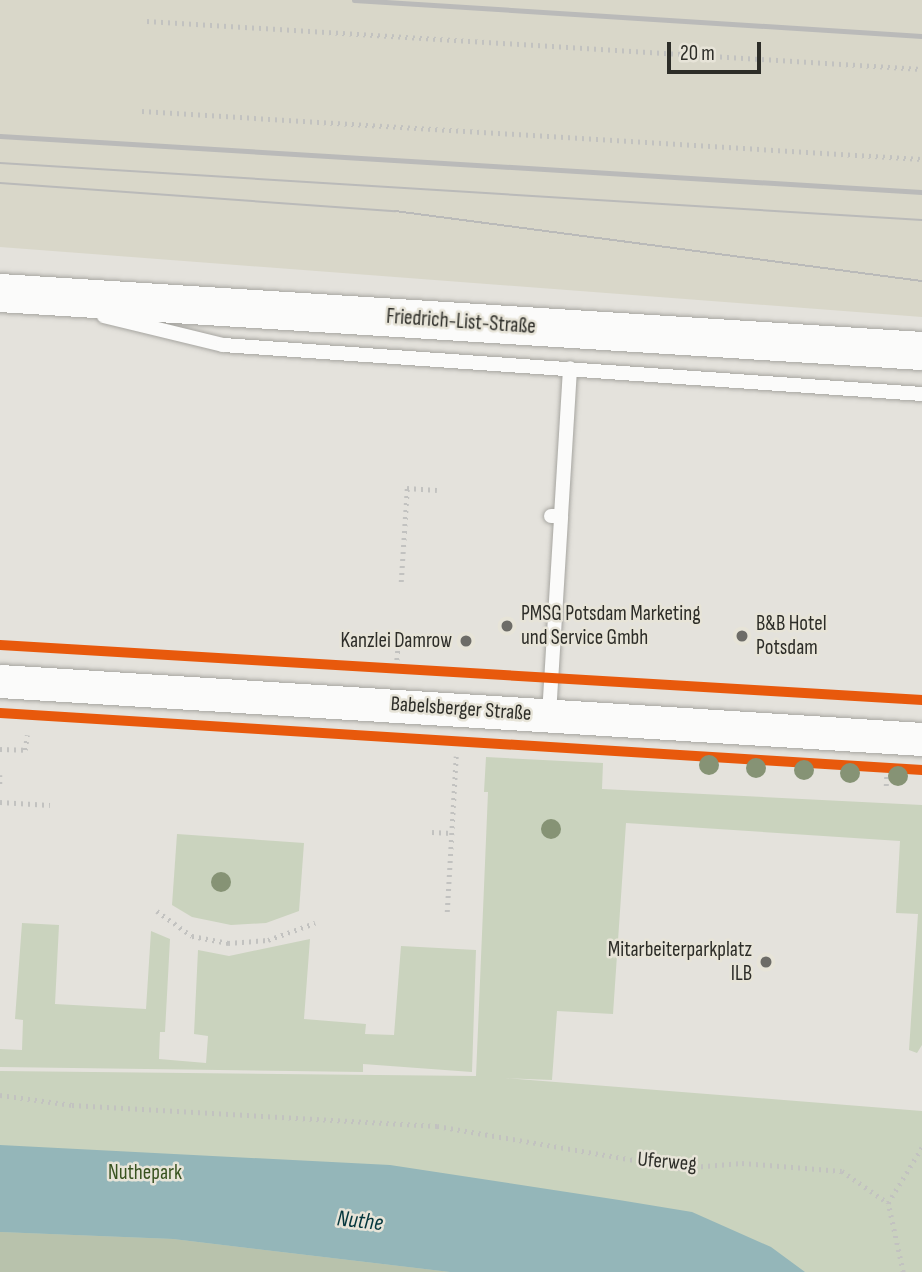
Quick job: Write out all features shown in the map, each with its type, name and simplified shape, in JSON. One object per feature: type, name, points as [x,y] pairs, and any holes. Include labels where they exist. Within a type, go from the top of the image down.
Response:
[{"type":"main road","name":"Friedrich-List-Straße","points":[[5,293],[922,351]]},
{"type":"street","name":"Babelsberger Straße","points":[[0,681],[922,739]]},
{"type":"lane","points":[[5,293],[223,345],[922,394]]},
{"type":"lane","points":[[549,715],[556,516],[570,368]]},
{"type":"path","points":[[147,21],[922,69]]},
{"type":"path","points":[[142,111],[922,159]]},
{"type":"path","points":[[401,582],[407,488],[437,490]]},
{"type":"path","points":[[396,667],[398,642]]},
{"type":"path","points":[[0,749],[25,750],[27,735]]},
{"type":"path","points":[[447,912],[456,756]]},
{"type":"path","points":[[873,767],[899,768]]},
{"type":"path","points":[[0,775],[0,787]]},
{"type":"path","points":[[0,802],[50,805]]},
{"type":"path","points":[[432,832],[452,833]]},
{"type":"path","points":[[157,911],[192,936],[228,943],[268,940],[315,923]]},
{"type":"path","points":[[902,1272],[888,1203],[922,1147]]},
{"type":"shaded area","points":[[0,0],[922,0],[922,317],[0,247]]},
{"type":"green space","name":"Nuthepark","points":[[486,757],[603,763],[602,789],[922,805],[922,1045],[917,1053],[909,1050],[918,914],[896,913],[900,841],[626,823],[613,1014],[557,1011],[552,1080],[505,1078],[922,1111],[922,1272],[0,1272],[0,1071],[476,1076],[488,792],[484,792]]},
{"type":"green space","points":[[177,834],[304,843],[299,911],[266,923],[231,925],[192,917],[172,905]]},
{"type":"green space","points":[[22,923],[59,925],[55,1004],[146,1009],[151,931],[170,939],[165,1032],[160,1032],[159,1059],[206,1063],[208,1036],[194,1034],[198,950],[229,956],[310,939],[304,1019],[366,1024],[365,1034],[394,1035],[401,946],[476,950],[472,1072],[363,1064],[363,1072],[0,1067],[0,1049],[22,1050],[23,1020],[15,1019]]},
{"type":"green space","points":[[0,1232],[173,1239],[450,1272],[0,1272]]},
{"type":"water","name":"Nuthe","points":[[0,1145],[390,1165],[619,1200],[692,1212],[771,1247],[805,1272],[450,1272],[173,1239],[0,1232]]},
{"type":"tram line","points":[[0,163],[922,220]]},
{"type":"tram line","points":[[0,183],[395,211],[922,281]]},
{"type":"railway","points":[[354,0],[922,36]]},
{"type":"railway","points":[[0,136],[922,192]]},
{"type":"cycle path","points":[[0,645],[922,700]]},
{"type":"cycle path","points":[[0,713],[922,770]]},
{"type":"place","name":"PMSG Potsdam Marketing und Service Gmbh","points":[[507,626]]},
{"type":"place","name":"B&B Hotel Potsdam","points":[[742,636]]},
{"type":"place","name":"Kanzlei Damrow","points":[[466,641]]},
{"type":"place","name":"Mitarbeiterparkplatz ILB","points":[[766,962]]}]
